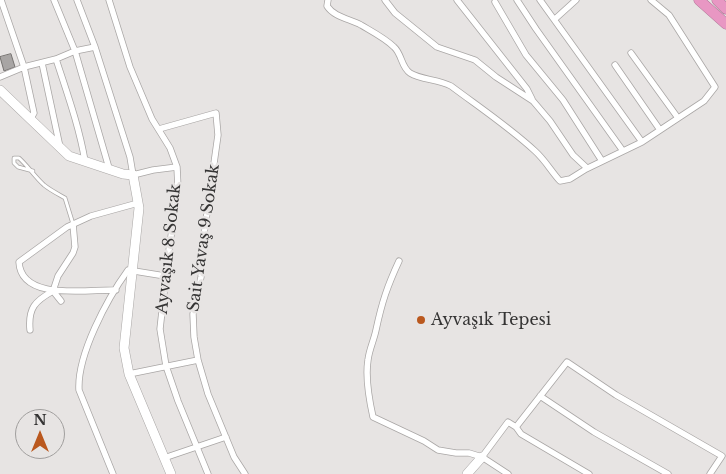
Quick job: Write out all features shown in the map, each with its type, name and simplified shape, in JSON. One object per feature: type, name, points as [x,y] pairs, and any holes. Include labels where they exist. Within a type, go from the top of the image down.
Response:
[{"type":"highway","points":[[699,0],[726,24]]},
{"type":"highway","points":[[717,0],[726,9]]},
{"type":"street","points":[[1,0],[24,67],[34,113],[31,118]]},
{"type":"street","points":[[54,0],[75,51],[109,168]]},
{"type":"street","points":[[77,0],[95,47],[130,157],[139,208],[134,270],[124,348],[129,374],[170,474]]},
{"type":"street","name":"Ayvaşık 8 Sokak","points":[[109,0],[130,67],[152,119],[170,148],[177,167],[178,188],[165,276],[160,329],[166,366],[178,401],[208,474]]},
{"type":"street","points":[[328,0],[327,6],[330,11],[360,25],[394,47],[401,57],[404,68],[410,73],[443,82],[509,129],[545,160],[560,181],[570,179],[588,168],[642,142],[704,101],[716,87],[669,14],[651,0]]},
{"type":"street","points":[[385,0],[395,13],[437,47],[475,60],[496,77],[533,101]]},
{"type":"street","points":[[457,0],[527,89],[533,101],[550,121],[573,155],[588,168]]},
{"type":"street","points":[[517,0],[623,151]]},
{"type":"street","points":[[540,0],[642,142]]},
{"type":"street","points":[[555,19],[576,0]]},
{"type":"street","points":[[495,2],[526,55],[563,100],[602,161]]},
{"type":"street","points":[[0,77],[24,67],[56,59],[75,51],[95,47]]},
{"type":"street","points":[[631,53],[678,118]]},
{"type":"street","points":[[56,59],[70,101],[85,161]]},
{"type":"street","points":[[42,63],[60,149]]},
{"type":"street","points":[[615,65],[660,130]]},
{"type":"street","points":[[0,90],[31,118],[60,149],[70,156],[123,174],[133,175],[177,167]]},
{"type":"street","name":"Sait Yavaş 9 Sokak","points":[[159,129],[216,113],[218,135],[216,158],[203,241],[201,278],[193,314],[194,337],[198,360],[208,394],[234,457],[245,474]]},
{"type":"street","points":[[116,290],[53,291],[38,288],[30,283],[21,272],[20,262],[52,237],[73,224],[91,216],[138,203]]},
{"type":"street","points":[[30,330],[30,315],[33,308],[40,298],[53,291],[58,276],[73,252],[75,247],[73,224]]},
{"type":"street","points":[[399,261],[381,304],[368,359],[367,377],[373,417],[438,450],[456,453],[469,452],[482,457],[508,474]]},
{"type":"street","points":[[113,474],[79,390],[78,377],[84,355],[105,308],[128,270],[165,276]]},
{"type":"street","points":[[53,291],[61,301]]},
{"type":"street","points":[[129,374],[198,360]]},
{"type":"street","points":[[516,426],[567,362],[616,395],[722,456],[710,474]]},
{"type":"street","points":[[540,396],[594,432],[668,474]]},
{"type":"street","points":[[467,474],[508,422],[516,426],[521,434],[589,474]]},
{"type":"street","points":[[164,458],[226,437]]},
{"type":"lane","points":[[33,172],[18,167],[14,163],[14,158],[19,158],[33,172],[45,186],[64,198],[73,224]]},
{"type":"building","points":[[11,54],[15,67],[4,71],[0,57]]},
{"type":"place","name":"Ayvaşık Tepesi","points":[[421,320]]}]
